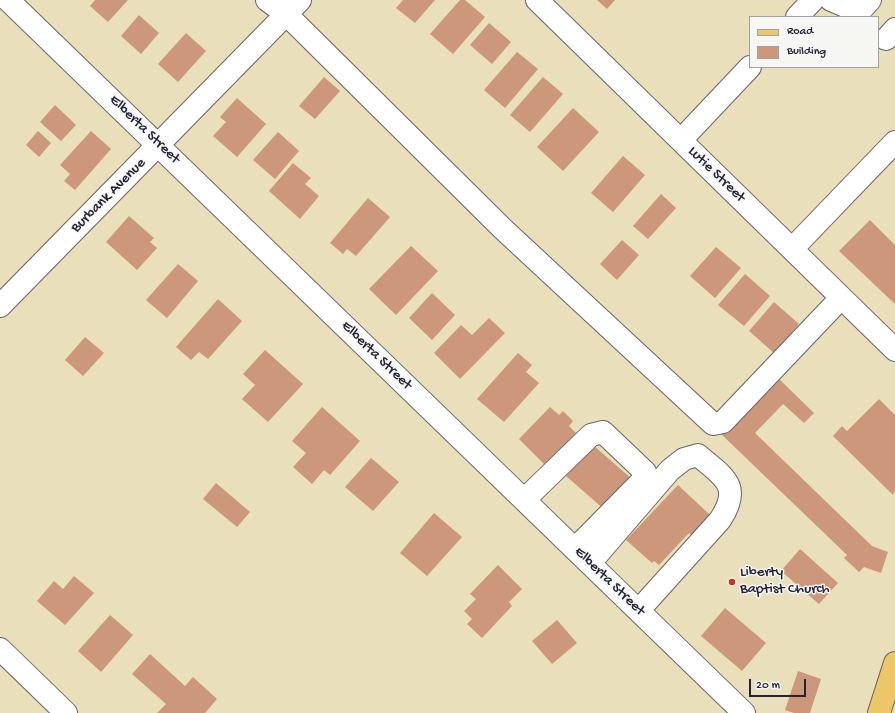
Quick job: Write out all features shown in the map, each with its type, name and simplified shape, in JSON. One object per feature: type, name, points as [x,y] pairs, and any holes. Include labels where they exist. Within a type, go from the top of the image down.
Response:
[{"type":"main road","points":[[879,713],[895,663]]},
{"type":"street","name":"Elberta Street","points":[[8,0],[160,145],[639,610],[740,712]]},
{"type":"street","points":[[267,0],[293,7],[503,229],[713,424],[723,422],[841,298]]},
{"type":"street","name":"Lutie Street","points":[[537,0],[895,350]]},
{"type":"street","points":[[798,16],[814,0]]},
{"type":"street","points":[[830,0],[858,12],[870,0]]},
{"type":"street","name":"Burbank Avenue","points":[[0,306],[160,145],[293,7]]},
{"type":"street","points":[[681,140],[749,68]]},
{"type":"street","points":[[792,249],[895,142]]},
{"type":"street","points":[[524,500],[591,435],[603,432],[640,467],[645,472],[644,479],[582,556]]},
{"type":"street","points":[[582,556],[670,470],[684,459],[698,454],[728,483],[732,495],[728,508],[720,520],[639,610]]},
{"type":"street","points":[[0,649],[66,713]]},
{"type":"building","points":[[95,0],[128,0],[108,22],[90,6]]},
{"type":"building","points":[[403,0],[435,0],[415,23],[396,8]]},
{"type":"building","points":[[460,0],[465,0],[485,17],[453,54],[430,34]]},
{"type":"building","points":[[597,0],[615,0],[607,9]]},
{"type":"building","points":[[139,15],[159,33],[141,54],[121,36]]},
{"type":"building","points":[[489,23],[511,42],[492,64],[470,45]]},
{"type":"building","points":[[186,33],[206,51],[178,82],[158,64]]},
{"type":"building","points":[[517,52],[538,69],[505,108],[484,90]]},
{"type":"building","points":[[324,77],[340,91],[315,119],[299,106]]},
{"type":"building","points":[[543,77],[563,94],[530,132],[510,115]]},
{"type":"building","points":[[237,98],[266,124],[237,157],[213,136],[226,122],[220,117]]},
{"type":"building","points":[[55,105],[76,125],[61,141],[40,122]]},
{"type":"building","points":[[573,108],[599,132],[563,171],[537,147]]},
{"type":"building","points":[[38,131],[51,143],[39,157],[26,145]]},
{"type":"building","points":[[91,131],[111,149],[75,190],[64,181],[70,174],[60,165]]},
{"type":"building","points":[[278,132],[299,151],[275,179],[253,160]]},
{"type":"building","points":[[623,156],[645,175],[613,212],[591,193]]},
{"type":"building","points":[[293,163],[311,178],[305,184],[319,196],[300,219],[269,191]]},
{"type":"building","points":[[661,194],[676,208],[648,239],[633,226]]},
{"type":"building","points":[[368,198],[390,217],[356,256],[347,249],[343,254],[330,243]]},
{"type":"building","points":[[129,216],[154,238],[150,242],[157,248],[137,270],[106,242]]},
{"type":"building","points":[[870,220],[895,245],[895,304],[839,251]]},
{"type":"building","points":[[622,240],[639,255],[617,280],[600,264]]},
{"type":"building","points":[[411,246],[438,271],[396,315],[369,289]]},
{"type":"building","points":[[716,247],[741,268],[715,298],[690,276]]},
{"type":"building","points":[[178,264],[198,281],[167,318],[146,300]]},
{"type":"building","points":[[745,274],[770,296],[744,326],[718,305]]},
{"type":"building","points":[[432,293],[455,315],[432,340],[409,318]]},
{"type":"building","points":[[218,299],[242,321],[208,359],[199,352],[191,360],[176,347]]},
{"type":"building","points":[[774,302],[799,324],[774,353],[749,331]]},
{"type":"building","points":[[489,318],[505,333],[460,379],[434,353],[461,325],[472,335]]},
{"type":"building","points":[[85,337],[104,353],[83,376],[65,360]]},
{"type":"building","points":[[265,350],[303,384],[268,422],[242,399],[255,385],[243,374]]},
{"type":"building","points":[[518,353],[532,365],[526,372],[539,383],[504,422],[477,399]]},
{"type":"building","points":[[776,376],[814,413],[804,423],[783,404],[755,433],[872,546],[888,552],[881,573],[864,567],[859,572],[844,558],[847,555],[720,433]]},
{"type":"building","points":[[879,399],[895,415],[895,490],[893,495],[833,436],[842,426],[847,431]]},
{"type":"building","points":[[322,407],[360,441],[330,475],[324,470],[312,484],[293,467],[306,453],[292,441]]},
{"type":"building","points":[[550,407],[559,415],[563,411],[573,421],[569,426],[576,433],[545,465],[519,439]]},
{"type":"building","points":[[593,445],[633,480],[606,511],[566,476]]},
{"type":"building","points":[[371,458],[399,482],[373,511],[345,487]]},
{"type":"building","points":[[216,483],[250,512],[237,527],[203,499]]},
{"type":"building","points":[[678,485],[710,515],[691,535],[689,533],[659,565],[654,561],[652,563],[626,540]]},
{"type":"building","points":[[434,513],[462,537],[427,576],[400,553]]},
{"type":"building","points":[[800,549],[838,583],[819,604],[781,571]]},
{"type":"building","points":[[498,565],[522,589],[509,602],[512,606],[482,638],[467,624],[472,619],[464,611],[476,599],[470,594]]},
{"type":"building","points":[[74,576],[94,593],[65,625],[37,601],[54,581],[63,589]]},
{"type":"building","points":[[725,608],[766,643],[742,671],[701,636]]},
{"type":"building","points":[[110,615],[133,635],[101,672],[78,651]]},
{"type":"building","points":[[557,620],[577,643],[552,664],[532,641]]},
{"type":"building","points":[[150,654],[185,686],[193,677],[217,699],[205,713],[157,713],[166,704],[132,674]]},
{"type":"building","points":[[798,671],[821,679],[810,713],[794,713],[785,710]]},
{"type":"place","name":"Liberty Baptist Church","points":[[732,582]]}]
